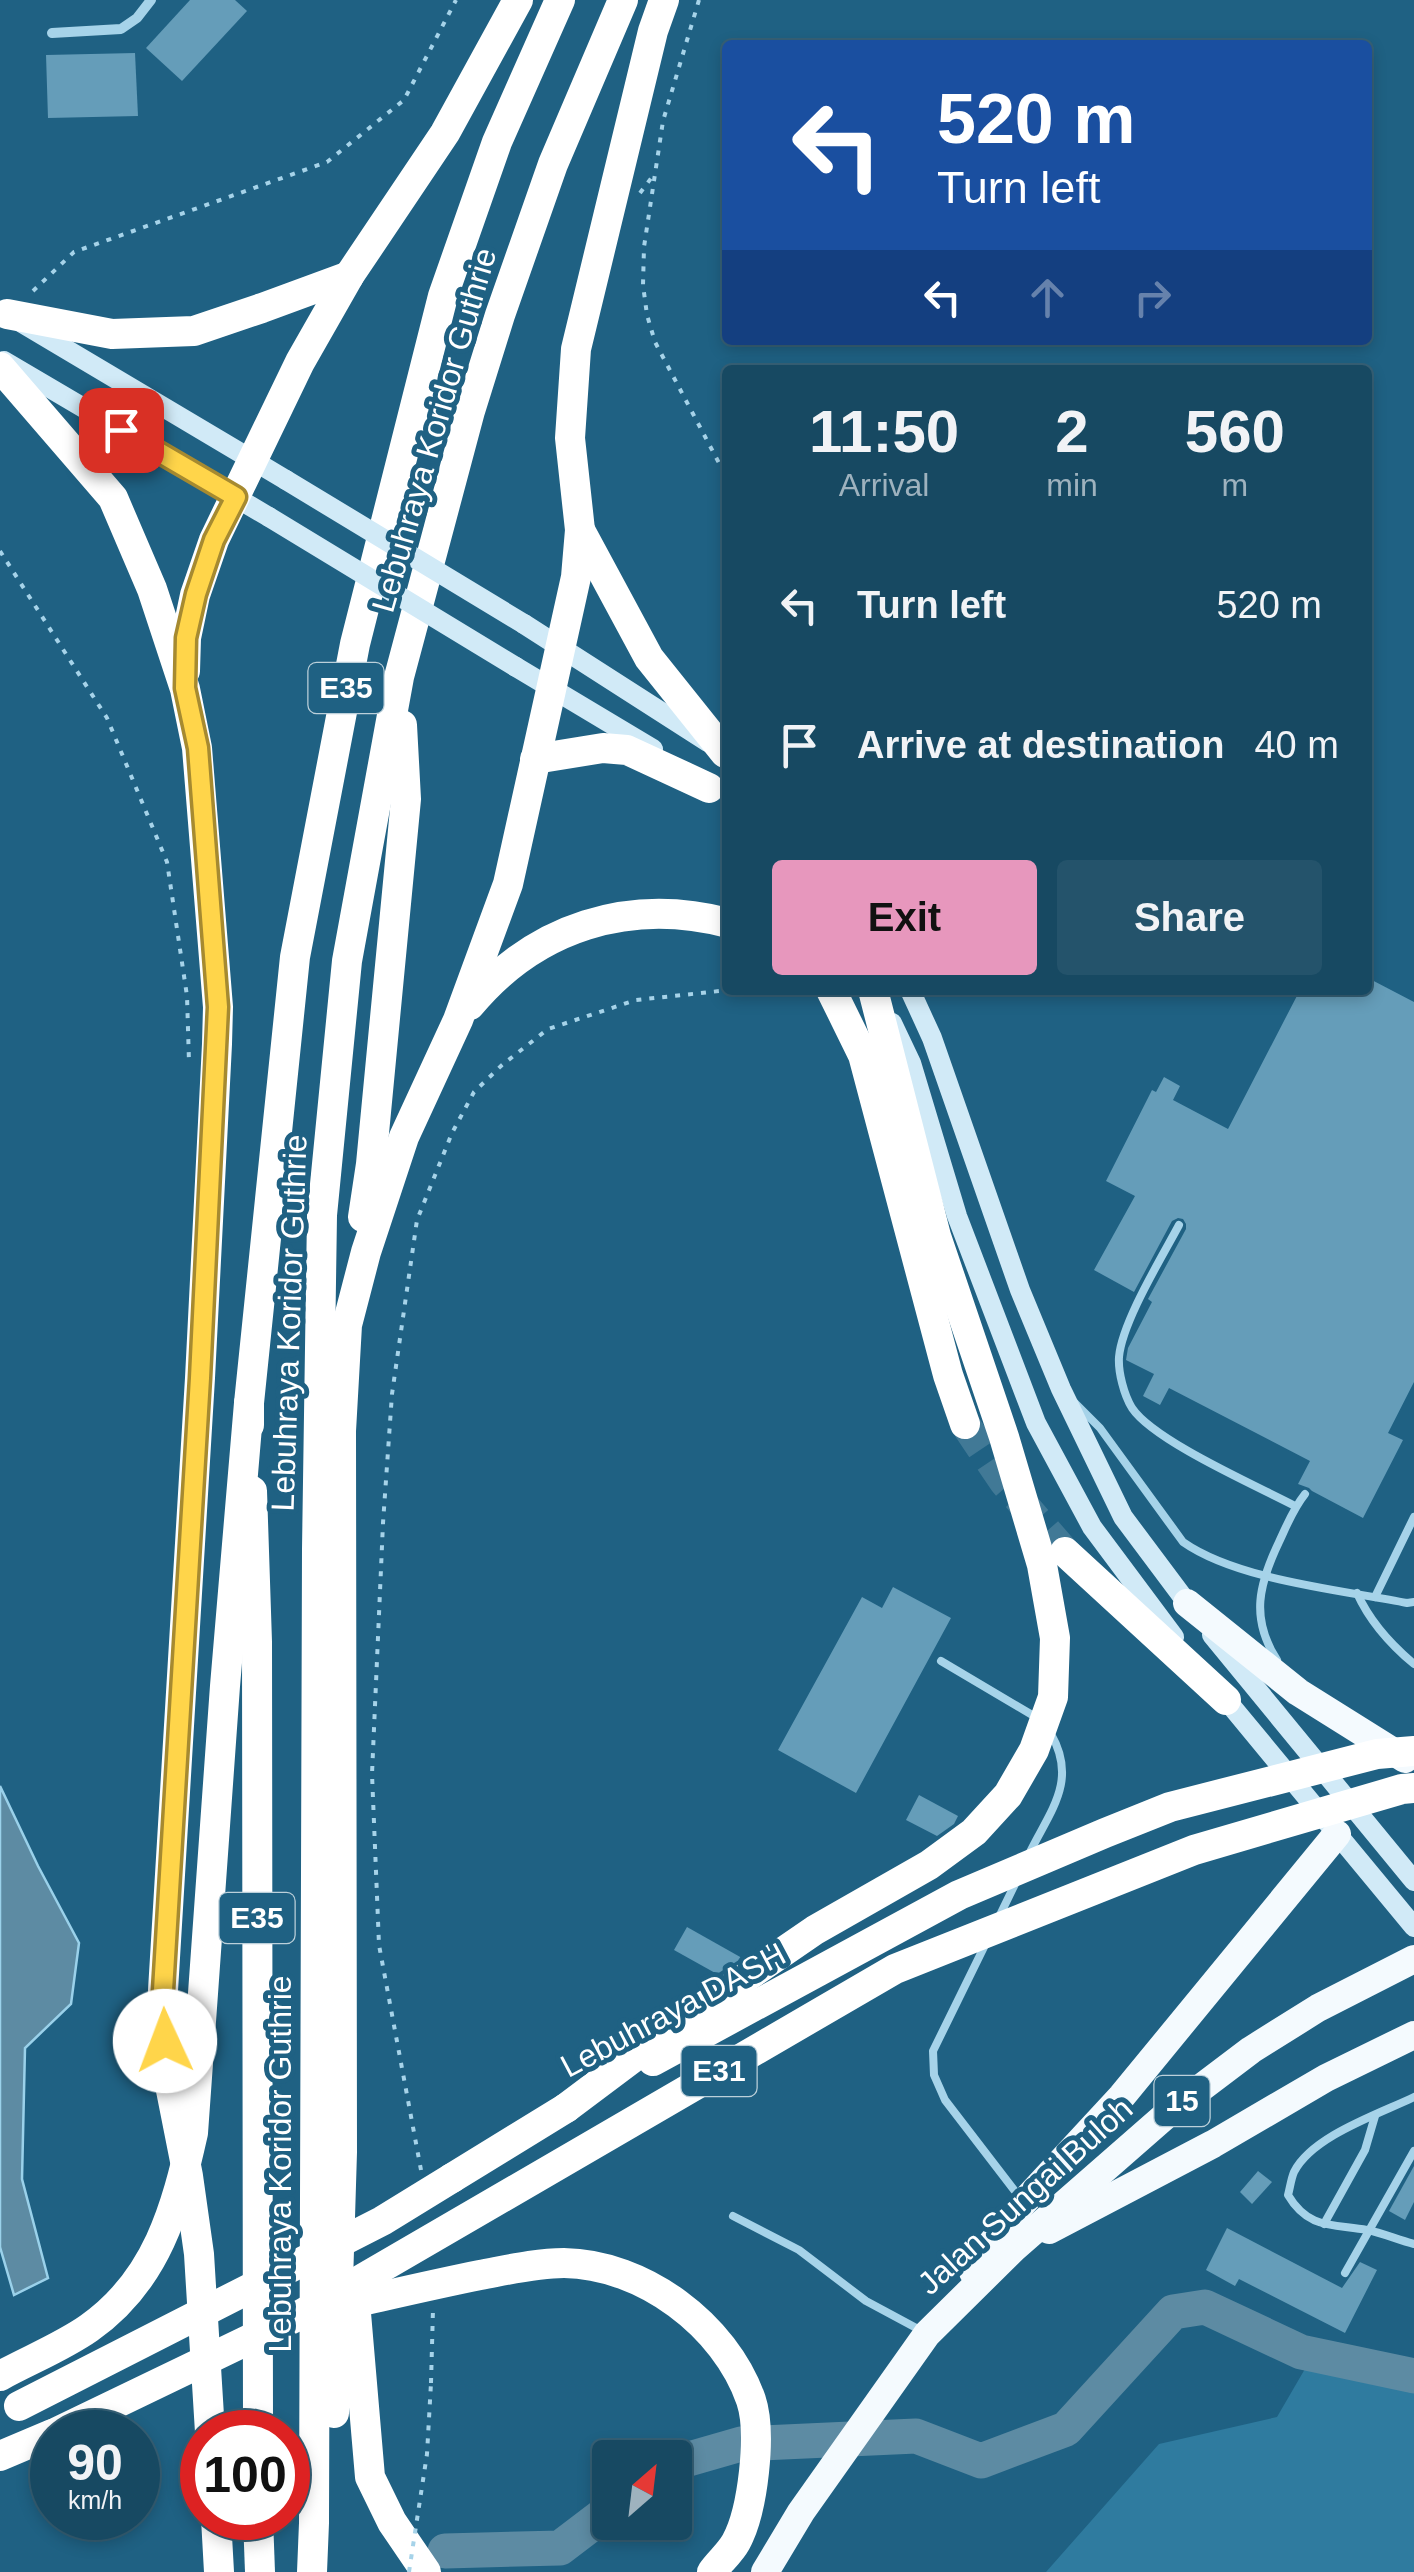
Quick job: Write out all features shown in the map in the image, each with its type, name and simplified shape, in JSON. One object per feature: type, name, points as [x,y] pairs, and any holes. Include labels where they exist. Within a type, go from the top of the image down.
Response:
[{"type":"highway","points":[[185,688],[186,638],[214,540],[300,362],[349,276],[445,133],[518,0]]},
{"type":"highway","name":"Lebuhraya Koridor Guthrie","points":[[258,2410],[257,1642],[248,1403],[295,957],[355,644],[443,296],[497,142],[560,0]]},
{"type":"highway","name":"Lebuhraya Koridor Guthrie","points":[[312,2572],[316,1549],[322,1214],[347,961],[400,678],[470,411],[552,164],[624,0]]},
{"type":"highway","points":[[348,1325],[366,1252],[404,1137],[458,1020],[508,884],[576,577],[580,530],[570,438],[576,349],[653,31],[664,0]]},
{"type":"highway","points":[[4,312],[112,334],[194,330],[349,276]]},
{"type":"highway","points":[[0,367],[114,498],[152,589],[185,688],[198,748],[217,1026],[162,2007],[168,2074],[199,2254],[209,2410]]},
{"type":"highway","points":[[580,530],[648,658],[722,749]]},
{"type":"highway","points":[[314,2523],[334,2415],[342,2152],[341,1431],[348,1325],[371,1164],[406,799],[400,678]]},
{"type":"highway","points":[[535,758],[602,748],[627,750],[718,795]]},
{"type":"highway","points":[[458,1020],[490,981],[522,954],[570,929],[618,916],[679,916],[722,922]]},
{"type":"highway","points":[[833,995],[863,1056],[948,1375],[965,1424]]},
{"type":"highway","points":[[566,2108],[678,2024],[815,1930],[929,1866],[974,1832],[1008,1795],[1034,1750],[1053,1697],[1055,1638],[1042,1565],[1004,1436],[936,1236],[876,995]]},
{"type":"highway","points":[[0,2376],[90,2328],[130,2291],[162,2240],[180,2190],[192,2133],[248,1403]]},
{"type":"highway","points":[[1065,1552],[1226,1700]]},
{"type":"highway","points":[[1187,1603],[1298,1692],[1414,1763]]},
{"type":"highway","name":"Lebuhraya DASH","points":[[0,2416],[382,2221],[566,2108],[959,1896],[1170,1807],[1377,1754],[1414,1751]]},
{"type":"highway","name":"E31","points":[[104,2410],[300,2314],[895,1969],[1194,1850],[1402,1788],[1414,1788]]},
{"type":"highway","points":[[964,2297],[978,2262],[1023,2203],[1122,2096],[1337,1834]]},
{"type":"highway","name":"Jalan Sungai Buloh","points":[[765,2572],[801,2512],[919,2344],[1013,2249],[1173,2108],[1251,2050],[1318,2008],[1414,1959]]},
{"type":"highway","points":[[1013,2249],[1213,2144],[1326,2078],[1414,2036]]},
{"type":"highway","points":[[342,2152],[370,2477],[392,2522],[426,2572]]},
{"type":"highway","points":[[300,2314],[507,2270],[564,2263],[609,2270],[663,2291],[698,2320],[731,2360],[752,2402],[756,2451],[752,2498],[736,2542],[712,2572]]},
{"type":"highway","name":"E31","points":[[0,2456],[30,2444]]},
{"type":"highway","points":[[217,2540],[219,2572]]},
{"type":"highway","points":[[259,2540],[260,2572]]},
{"type":"main road","points":[[4,312],[524,624],[722,751]]},
{"type":"main road","points":[[0,359],[668,758],[718,795]]},
{"type":"main road","points":[[877,995],[911,1063],[956,1216],[1036,1423],[1092,1528],[1168,1630],[1414,1928]]},
{"type":"main road","points":[[912,995],[932,1038],[1020,1290],[1062,1389],[1124,1517],[1187,1603],[1414,1881]]},
{"type":"street","points":[[52,33],[121,29],[137,18],[151,0]]},
{"type":"lane","points":[[1178,1225],[1128,1324],[1119,1356],[1126,1394],[1133,1409],[1171,1441],[1295,1506]]},
{"type":"lane","points":[[1062,1389],[1100,1428],[1183,1542],[1199,1554],[1263,1576],[1414,1602]]},
{"type":"lane","points":[[1298,1692],[1263,1635],[1260,1612],[1263,1576],[1295,1506],[1305,1494]]},
{"type":"lane","points":[[1376,1597],[1414,1517]]},
{"type":"lane","points":[[1357,1593],[1392,1646],[1414,1664]]},
{"type":"lane","points":[[941,1661],[1039,1718],[1062,1752],[1064,1773],[1060,1792],[933,2051],[934,2074],[945,2100],[1023,2203]]},
{"type":"lane","points":[[1414,2097],[1330,2138],[1305,2156],[1293,2174],[1288,2195],[1308,2218],[1414,2244]]},
{"type":"lane","points":[[1324,2224],[1366,2150],[1376,2116]]},
{"type":"lane","points":[[1345,2273],[1414,2151]]},
{"type":"lane","points":[[733,2216],[800,2250],[919,2344]]},
{"type":"path","points":[[33,292],[74,252],[328,162],[404,100],[456,0]]},
{"type":"path","points":[[699,0],[664,121],[644,247],[643,286],[655,342],[722,469]]},
{"type":"path","points":[[0,551],[107,718],[167,862],[187,996],[190,1068]]},
{"type":"path","points":[[422,2170],[379,1946],[372,1774],[392,1394],[418,1220],[452,1133],[474,1092],[548,1029],[636,1000],[722,991]]},
{"type":"path","points":[[410,2572],[428,2454],[433,2294]]},
{"type":"shaded area","points":[[0,1786],[79,1943],[71,2004],[25,2048],[22,2179],[48,2278],[14,2295],[0,2247]]},
{"type":"shaded area","points":[[1309,2362],[1414,2388],[1414,2572],[1046,2572],[1159,2444],[1277,2417]]},
{"type":"building","points":[[190,0],[235,0],[247,11],[182,81],[146,48]]},
{"type":"building","points":[[135,53],[138,116],[48,118],[46,55]]},
{"type":"building","points":[[1372,980],[1414,1002],[1414,1382],[1388,1433],[1403,1440],[1363,1518],[1298,1484],[1310,1461],[1169,1388],[1160,1405],[1143,1396],[1154,1374],[1126,1360],[1128,1348],[1152,1302],[1148,1299],[1186,1229],[1183,1219],[1172,1221],[1134,1292],[1094,1270],[1135,1196],[1106,1181],[1152,1090],[1156,1092],[1164,1077],[1180,1086],[1173,1100],[1228,1129],[1297,995],[1372,995]]},
{"type":"building","points":[[893,1587],[951,1618],[856,1793],[778,1750],[862,1597],[882,1608]]},
{"type":"building","points":[[919,1795],[958,1816],[954,1824],[937,1836],[906,1820]]},
{"type":"building","points":[[687,1927],[742,1958],[717,1974],[674,1950]]},
{"type":"building","points":[[1414,2166],[1414,2202],[1405,2220],[1389,2211]]},
{"type":"building","points":[[1258,2171],[1272,2182],[1252,2204],[1240,2192]]},
{"type":"building","points":[[1227,2228],[1342,2288],[1360,2262],[1377,2270],[1345,2333],[1239,2279],[1235,2286],[1206,2270]]},
{"type":"waterway","points":[[692,2458],[741,2444],[916,2436],[981,2461],[1066,2429],[1173,2312],[1205,2307],[1301,2352],[1414,2376]]},
{"type":"waterway","points":[[445,2551],[560,2548],[592,2524]]},
{"type":"tunnel","points":[[965,1424],[1004,1482],[1065,1552]]},
{"type":"route","points":[[121,430],[236,497],[214,540],[186,638],[185,688],[198,748],[218,1007],[162,2007],[165,2041]]}]
